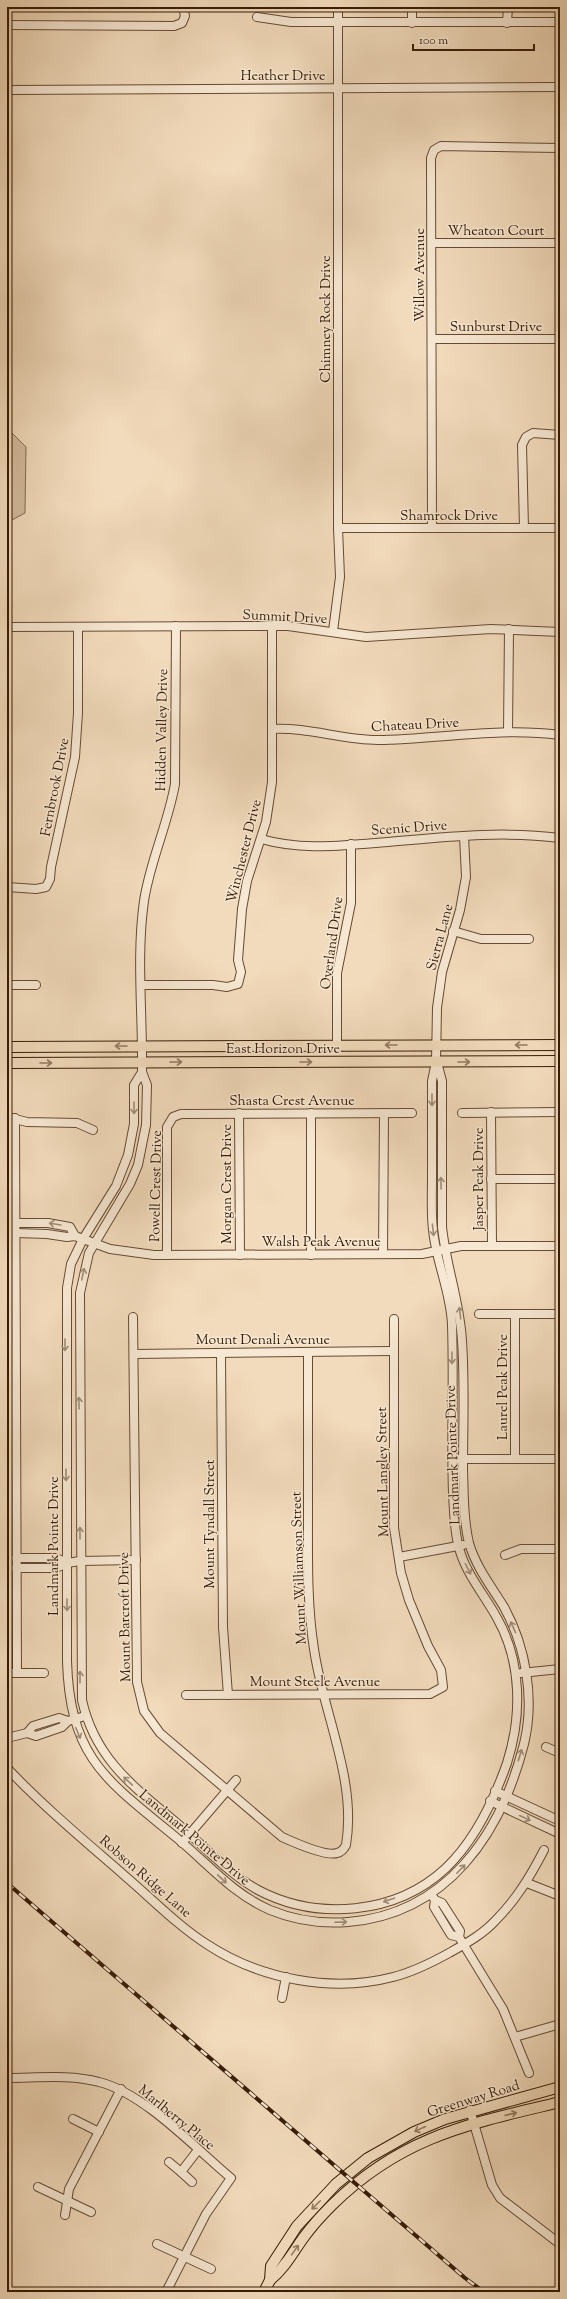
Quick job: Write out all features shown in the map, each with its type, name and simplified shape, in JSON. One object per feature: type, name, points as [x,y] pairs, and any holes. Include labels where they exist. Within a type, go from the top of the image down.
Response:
[{"type":"main road","name":"East Horizon Drive","points":[[7,1047],[560,1045]]},
{"type":"main road","name":"East Horizon Drive","points":[[7,1063],[142,1067],[560,1061]]},
{"type":"main road","name":"Greenway Road","points":[[264,2292],[270,2280],[271,2266],[297,2226],[346,2176],[368,2158],[414,2132],[470,2110],[560,2087]]},
{"type":"main road","name":"Greenway Road","points":[[270,2280],[280,2272],[315,2223],[356,2184],[394,2156],[435,2135],[473,2123],[560,2102]]},
{"type":"street","points":[[7,25],[174,26],[182,23],[185,16],[183,7]]},
{"type":"street","name":"Chimney Rock Drive","points":[[333,631],[340,577],[338,528],[338,7]]},
{"type":"street","points":[[412,7],[412,23]]},
{"type":"street","points":[[507,23],[508,7]]},
{"type":"street","points":[[258,17],[290,22],[560,22]]},
{"type":"street","name":"Heather Drive","points":[[7,90],[560,87]]},
{"type":"street","name":"Willow Avenue","points":[[432,528],[431,158],[434,150],[441,146],[560,148]]},
{"type":"street","name":"Wheaton Court","points":[[432,243],[560,243]]},
{"type":"street","name":"Sunburst Drive","points":[[432,339],[560,339]]},
{"type":"street","points":[[524,528],[522,445],[526,437],[533,433],[560,434]]},
{"type":"street","name":"Shamrock Drive","points":[[338,528],[560,528]]},
{"type":"street","name":"Fernbrook Drive","points":[[7,888],[36,889],[46,887],[50,879],[51,867],[75,757],[78,713],[78,626]]},
{"type":"street","name":"Hidden Valley Drive","points":[[142,1046],[142,932],[148,883],[172,801],[175,784],[176,626]]},
{"type":"street","name":"Summit Drive","points":[[7,627],[272,626],[333,631],[358,636],[381,637],[508,629],[560,632]]},
{"type":"street","name":"Winchester Drive","points":[[142,985],[213,985],[227,987],[238,984],[241,972],[238,960],[242,909],[247,881],[261,839],[272,782],[272,626]]},
{"type":"street","points":[[508,629],[508,732]]},
{"type":"street","name":"Chateau Drive","points":[[272,729],[294,729],[348,739],[370,740],[508,732],[560,735]]},
{"type":"street","name":"Scenic Drive","points":[[261,839],[300,847],[464,836],[525,834],[560,838]]},
{"type":"street","name":"Sierra Lane","points":[[437,1045],[441,979],[460,910],[466,877],[464,836]]},
{"type":"street","name":"Overland Drive","points":[[337,1045],[338,973],[351,902],[351,844]]},
{"type":"street","points":[[453,931],[481,939],[529,939]]},
{"type":"street","points":[[7,985],[36,985]]},
{"type":"street","name":"Landmark Pointe Drive","points":[[142,1046],[142,1067],[147,1085],[146,1125],[138,1165],[130,1184],[94,1243],[84,1266],[80,1293],[80,1686],[85,1716],[98,1745],[125,1779],[255,1888],[295,1904],[335,1910],[362,1908],[393,1900],[425,1884],[443,1871],[457,1857],[468,1842],[490,1801],[507,1761],[512,1741],[517,1707],[516,1674],[506,1636],[469,1571],[458,1546],[453,1512],[451,1459],[452,1321],[448,1294],[436,1252],[432,1228],[432,1081],[436,1062],[437,1045]]},
{"type":"street","name":"Landmark Pointe Drive","points":[[142,1067],[134,1085],[134,1124],[128,1156],[116,1186],[79,1237],[71,1264],[65,1306],[68,1687],[71,1720],[84,1746],[102,1773],[238,1892],[272,1910],[292,1917],[331,1922],[365,1920],[398,1911],[433,1897],[448,1882],[476,1851],[506,1796],[524,1742],[528,1718],[526,1672],[516,1633],[505,1609],[484,1577],[469,1543],[464,1513],[460,1315],[445,1249],[442,1227],[442,1081],[436,1062]]},
{"type":"street","name":"Jasper Peak Drive","points":[[491,1112],[492,1246]]},
{"type":"street","points":[[462,1113],[560,1112]]},
{"type":"street","name":"Morgan Crest Drive","points":[[239,1113],[240,1255]]},
{"type":"street","points":[[311,1113],[311,1254]]},
{"type":"street","points":[[383,1254],[384,1113]]},
{"type":"street","name":"Shasta Crest Avenue","points":[[173,1118],[181,1114],[412,1113]]},
{"type":"street","points":[[17,1673],[16,1223],[11,1118],[28,1122],[77,1123],[93,1130]]},
{"type":"street","name":"Powell Crest Drive","points":[[166,1255],[167,1127],[173,1118]]},
{"type":"street","points":[[491,1179],[560,1178]]},
{"type":"street","points":[[16,1223],[57,1224],[70,1227],[79,1237]]},
{"type":"street","points":[[16,1233],[79,1237]]},
{"type":"street","name":"Walsh Peak Avenue","points":[[79,1237],[94,1243],[132,1253],[166,1255],[383,1254],[436,1252],[461,1246],[560,1246]]},
{"type":"street","points":[[479,1314],[560,1314]]},
{"type":"street","name":"Laurel Peak Drive","points":[[515,1314],[515,1459]]},
{"type":"street","name":"Mount Barcroft Drive","points":[[133,1317],[137,1682],[144,1711],[160,1733],[282,1837],[328,1854],[336,1854],[343,1851]]},
{"type":"street","name":"Mount Langley Street","points":[[394,1319],[394,1528],[409,1600],[428,1646],[441,1670],[444,1687]]},
{"type":"street","name":"Mount Denali Avenue","points":[[134,1354],[393,1351]]},
{"type":"street","name":"Mount Williamson Street","points":[[308,1352],[308,1575],[314,1648],[322,1694],[345,1777],[348,1838],[343,1851]]},
{"type":"street","name":"Mount Tyndall Street","points":[[221,1353],[223,1627],[228,1695]]},
{"type":"street","points":[[451,1459],[560,1459]]},
{"type":"street","points":[[399,1557],[469,1543]]},
{"type":"street","points":[[505,1555],[520,1549],[560,1549]]},
{"type":"street","points":[[16,1558],[56,1558],[67,1563]]},
{"type":"street","points":[[16,1568],[56,1568],[67,1563],[80,1561],[136,1560]]},
{"type":"street","points":[[516,1674],[560,1669]]},
{"type":"street","points":[[7,1673],[44,1673]]},
{"type":"street","name":"Mount Steele Avenue","points":[[186,1695],[430,1694],[444,1687]]},
{"type":"street","points":[[7,1738],[27,1733],[36,1736],[62,1727],[71,1720],[85,1716]]},
{"type":"street","points":[[546,1747],[560,1753]]},
{"type":"street","name":"Robson Ridge Lane","points":[[7,1768],[119,1871],[208,1945],[256,1969],[286,1978],[341,1983],[393,1977],[425,1966],[463,1945],[494,1922],[527,1883],[544,1850]]},
{"type":"street","points":[[182,1843],[236,1780]]},
{"type":"street","points":[[495,1791],[560,1821]]},
{"type":"street","points":[[490,1801],[560,1834]]},
{"type":"street","points":[[527,1883],[560,1896]]},
{"type":"street","points":[[425,1884],[433,1897],[434,1907],[448,1931],[451,1935],[459,1937],[497,1997],[529,2073]]},
{"type":"street","points":[[282,1998],[286,1978]]},
{"type":"street","points":[[515,2037],[560,2024]]},
{"type":"street","name":"Marlberry Place","points":[[7,2078],[82,2079],[99,2082],[121,2089],[142,2102],[231,2178],[206,2214],[183,2256]]},
{"type":"street","points":[[65,2215],[69,2189],[121,2089]]},
{"type":"street","points":[[470,2110],[492,2185],[500,2198],[560,2244]]},
{"type":"street","points":[[73,2119],[99,2132]]},
{"type":"street","points":[[181,2172],[198,2150]]},
{"type":"street","points":[[169,2162],[192,2182]]},
{"type":"street","points":[[38,2187],[91,2212]]},
{"type":"street","points":[[157,2244],[211,2269]]},
{"type":"street","points":[[166,2292],[183,2256]]},
{"type":"shaded area","points":[[7,433],[12,433],[26,447],[25,513],[12,520],[7,520]]},
{"type":"railway","points":[[7,1883],[465,2278],[484,2292]]}]
